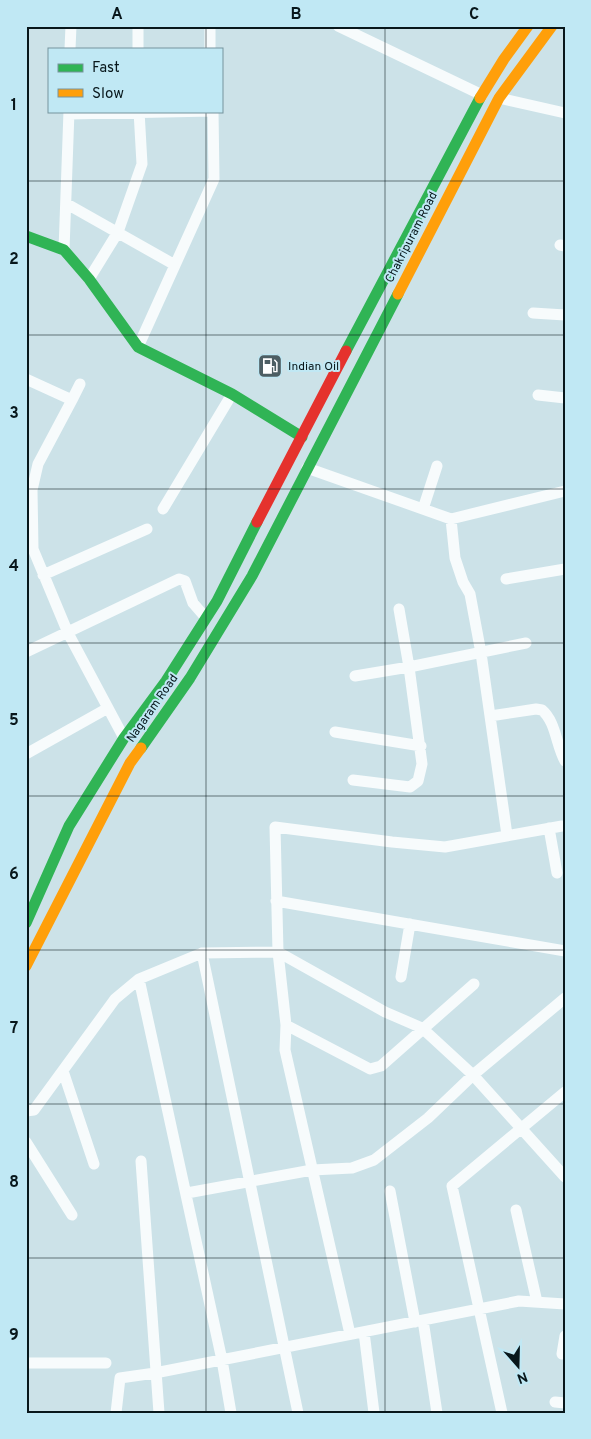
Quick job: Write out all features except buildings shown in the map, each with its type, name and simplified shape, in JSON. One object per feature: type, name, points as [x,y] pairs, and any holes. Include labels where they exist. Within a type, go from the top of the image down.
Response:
[{"type":"main road","name":"Chakripuram Road","points":[[302,437],[334,372],[451,153],[480,94],[508,51],[528,26]]},
{"type":"main road","name":"Chakripuram Road","points":[[307,468],[499,98],[552,26]]},
{"type":"main road","points":[[451,153],[466,161]]},
{"type":"main road","points":[[26,236],[64,250],[89,279],[138,347],[232,394],[302,437]]},
{"type":"main road","name":"Nagaram Road","points":[[26,923],[69,826],[124,738],[166,681],[206,618],[302,437]]},
{"type":"main road","name":"Nagaram Road","points":[[26,966],[130,763],[190,678],[252,576],[307,468]]},
{"type":"street","points":[[70,48],[71,26]]},
{"type":"street","points":[[138,26],[138,48]]},
{"type":"street","points":[[210,26],[210,48]]},
{"type":"street","points":[[338,26],[480,94]]},
{"type":"street","points":[[499,98],[565,113]]},
{"type":"street","points":[[64,250],[69,112],[139,112],[142,164],[118,232],[89,279]]},
{"type":"street","points":[[138,347],[214,179],[213,112]]},
{"type":"street","points":[[67,204],[174,265]]},
{"type":"street","points":[[533,314],[565,315]]},
{"type":"street","points":[[26,379],[72,400]]},
{"type":"street","points":[[80,384],[38,464],[32,490],[29,518],[33,550],[68,633],[124,738]]},
{"type":"street","points":[[163,509],[232,394]]},
{"type":"street","points":[[538,395],[565,398]]},
{"type":"street","points":[[423,509],[437,466]]},
{"type":"street","points":[[307,468],[451,518],[565,491]]},
{"type":"street","points":[[451,518],[455,558],[463,582],[470,594],[481,652],[507,835]]},
{"type":"street","points":[[43,575],[147,529]]},
{"type":"street","points":[[506,580],[565,569]]},
{"type":"street","points":[[26,652],[183,579],[194,603],[206,618]]},
{"type":"street","points":[[354,780],[410,787],[415,784],[420,776],[420,746],[410,667],[399,609]]},
{"type":"street","points":[[355,676],[410,667],[526,643]]},
{"type":"street","points":[[26,754],[108,708]]},
{"type":"street","points":[[490,716],[536,709],[542,710],[552,724],[558,749],[565,760]]},
{"type":"street","points":[[335,732],[420,746]]},
{"type":"street","points":[[350,1334],[285,1050],[286,1025],[278,952],[275,827],[392,842],[445,846],[562,826]]},
{"type":"street","points":[[549,828],[557,873]]},
{"type":"street","points":[[276,901],[565,951]]},
{"type":"street","points":[[401,977],[410,924]]},
{"type":"street","points":[[26,1111],[34,1110],[115,999],[139,979],[202,953],[278,952],[385,1012],[422,1028],[473,1075],[565,1177]]},
{"type":"street","points":[[202,953],[286,1347],[298,1413]]},
{"type":"street","points":[[139,979],[187,1193],[222,1360],[231,1413]]},
{"type":"street","points":[[286,1025],[370,1068],[381,1066],[474,984]]},
{"type":"street","points":[[187,1193],[312,1170],[352,1168],[374,1160],[428,1118],[473,1075],[565,998]]},
{"type":"street","points":[[63,1071],[94,1164]]},
{"type":"street","points":[[502,1413],[452,1186],[565,1092]]},
{"type":"street","points":[[26,1142],[72,1215]]},
{"type":"street","points":[[141,1162],[159,1413]]},
{"type":"street","points":[[390,1191],[438,1413]]},
{"type":"street","points":[[516,1210],[537,1302]]},
{"type":"street","points":[[116,1413],[120,1378],[156,1373],[520,1301],[565,1304]]},
{"type":"street","points":[[364,1332],[374,1413]]},
{"type":"street","points":[[562,1354],[565,1336]]},
{"type":"street","points":[[26,1363],[106,1363]]},
{"type":"traffic: fast","points":[[346,351],[480,98]]},
{"type":"traffic: fast","points":[[26,236],[64,250],[89,279],[138,347],[232,394],[302,437]]},
{"type":"traffic: fast","points":[[141,748],[190,678],[252,576],[398,294]]},
{"type":"traffic: fast","points":[[26,923],[69,826],[124,738],[166,681],[217,601],[257,522]]},
{"type":"traffic: slow","points":[[480,98],[504,59],[528,26]]},
{"type":"traffic: slow","points":[[398,294],[499,98],[552,26]]},
{"type":"traffic: slow","points":[[26,966],[130,763],[141,748]]},
{"type":"traffic: jam","points":[[257,522],[346,351]]},
{"type":"place","name":"Indian Oil","points":[[270,366]]}]
